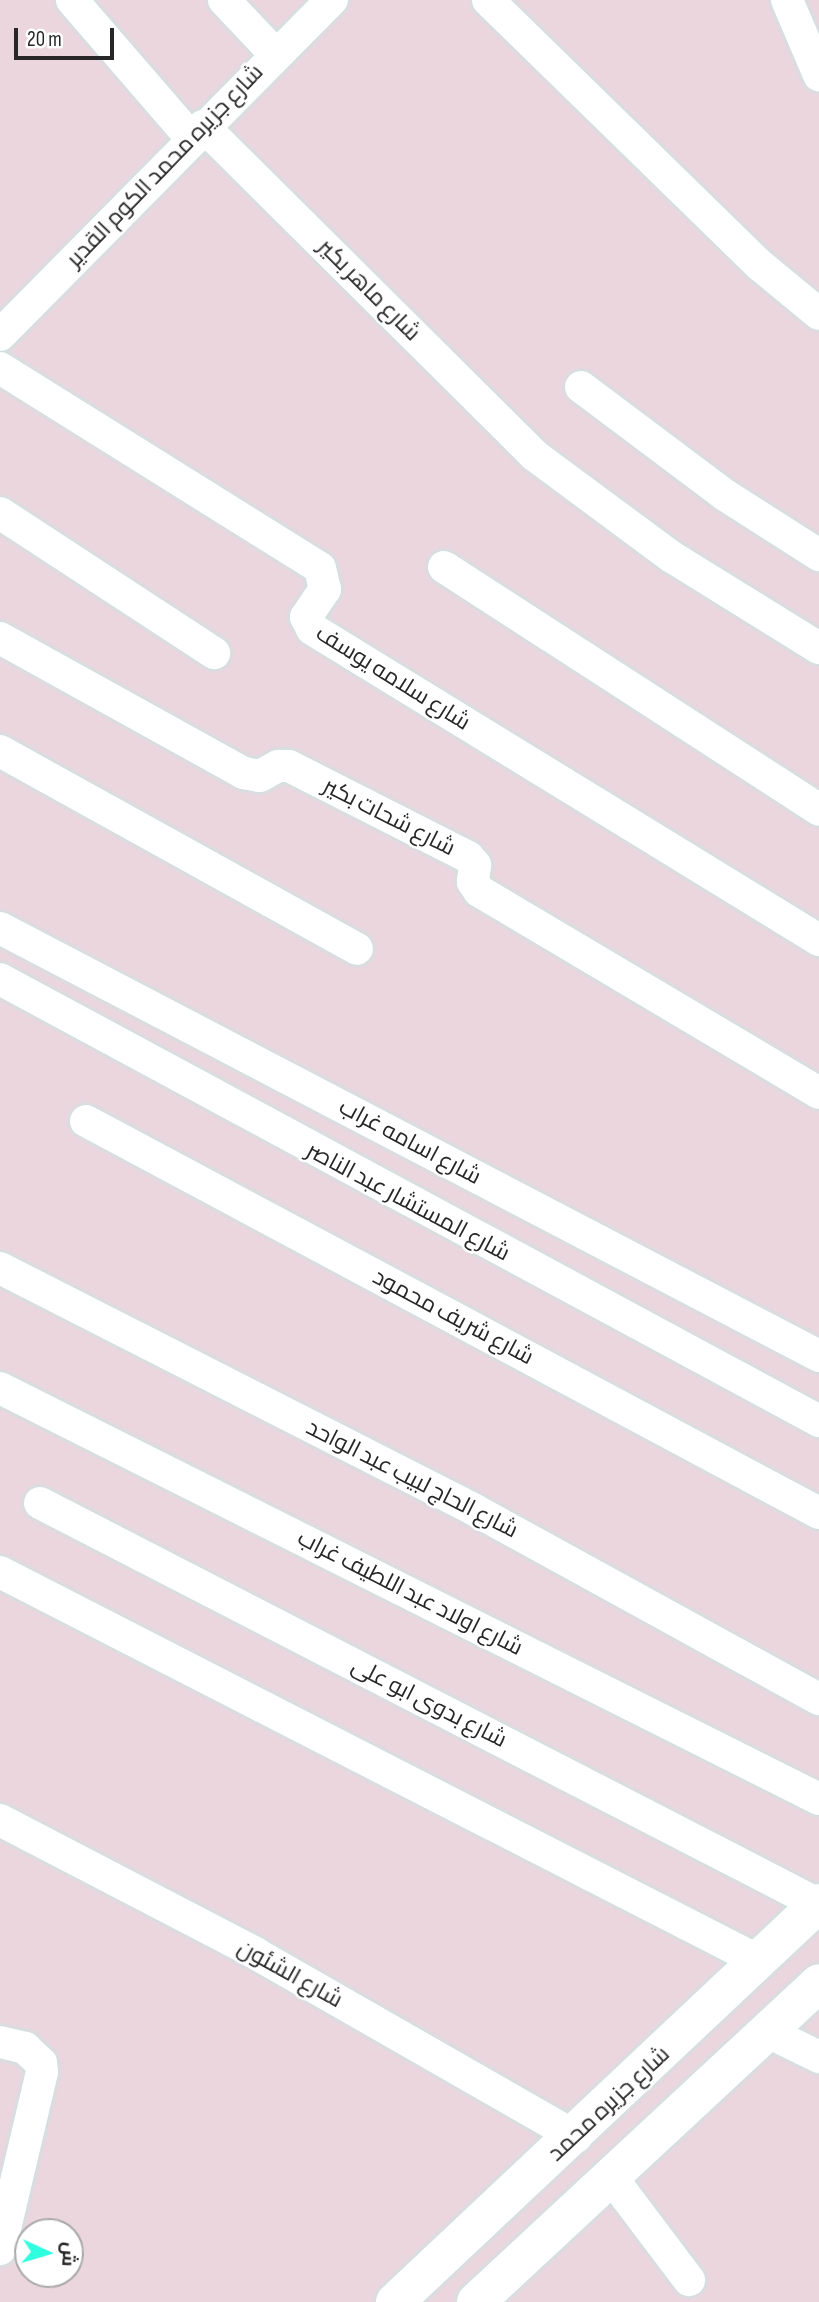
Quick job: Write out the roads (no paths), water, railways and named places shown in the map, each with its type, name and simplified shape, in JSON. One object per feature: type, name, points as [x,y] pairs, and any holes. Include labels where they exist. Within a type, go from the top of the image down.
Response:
[{"type":"main road","name":"شارع جزيره محمد","points":[[395,2302],[576,2137],[818,1903]]},
{"type":"main road","points":[[476,2302],[819,1983]]},
{"type":"street","name":"شارع ماهر بكير","points":[[72,0],[197,132],[534,455],[672,556],[819,648]]},
{"type":"street","points":[[224,0],[275,54]]},
{"type":"street","name":"شارع جزيره محمد الكوم القدير","points":[[1,331],[331,0]]},
{"type":"street","points":[[488,0],[761,267],[819,314]]},
{"type":"street","points":[[787,0],[819,75]]},
{"type":"street","name":"شارع سلامه يوسف","points":[[0,368],[320,568],[325,589],[306,617],[312,629],[819,940]]},
{"type":"street","points":[[580,387],[725,495],[819,555]]},
{"type":"street","points":[[0,513],[214,653]]},
{"type":"street","points":[[444,567],[819,810]]},
{"type":"street","name":"شارع شحات بكير","points":[[0,638],[244,773],[260,776],[278,765],[289,766],[468,857],[475,864],[473,882],[479,891],[819,1093]]},
{"type":"street","points":[[0,751],[357,949]]},
{"type":"street","name":"شارع اسامه غراب","points":[[0,928],[819,1356]]},
{"type":"street","name":"شارع المستشار عبد الناصر","points":[[0,979],[819,1422]]},
{"type":"street","name":"شارع شريف محمود","points":[[86,1121],[819,1513]]},
{"type":"street","name":"شارع الحاج لبيب عبد الواحد","points":[[0,1268],[473,1508],[819,1699]]},
{"type":"street","name":"شارع اولاد عبد اللطيف غراب","points":[[0,1388],[819,1799]]},
{"type":"street","name":"شارع بدوى ابو على","points":[[40,1503],[818,1903]]},
{"type":"street","points":[[0,1572],[759,1961]]},
{"type":"street","name":"شارع الشئون","points":[[0,1820],[255,1953],[576,2137]]},
{"type":"street","points":[[768,2032],[819,2057]]},
{"type":"street","points":[[0,2042],[26,2048],[41,2063],[42,2072],[0,2249]]},
{"type":"street","points":[[612,2178],[689,2280]]}]
